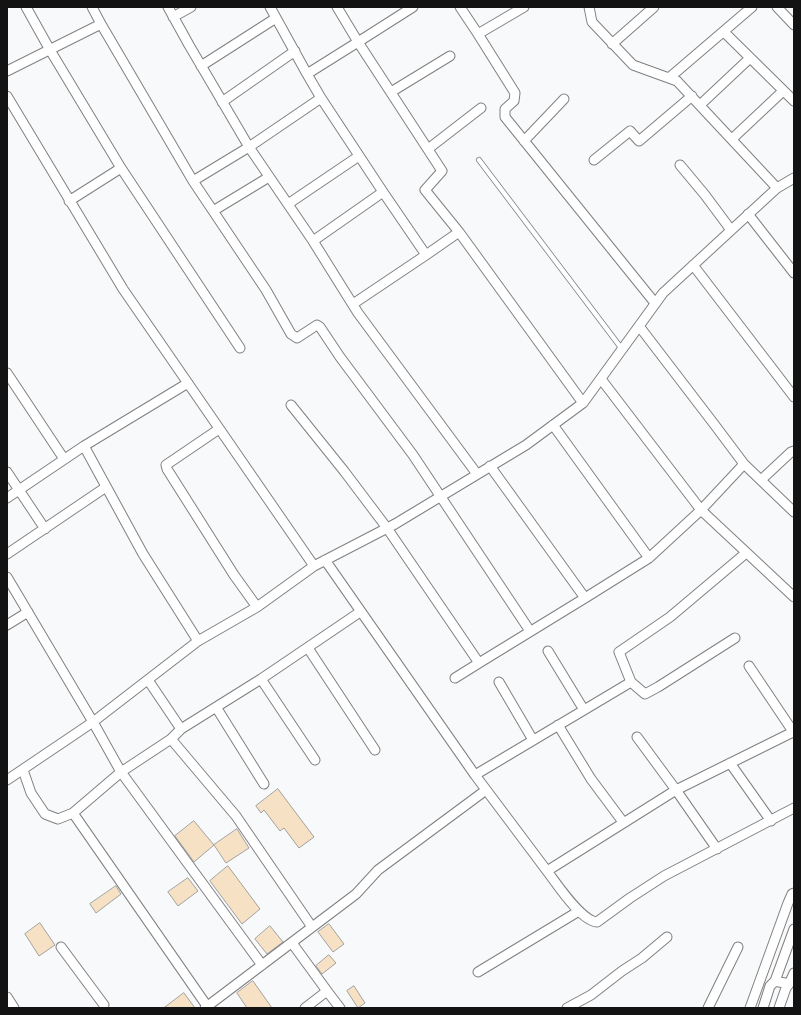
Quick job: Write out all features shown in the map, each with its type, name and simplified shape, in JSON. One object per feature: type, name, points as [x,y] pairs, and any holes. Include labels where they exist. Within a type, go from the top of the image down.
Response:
[{"type":"street","points":[[26,7],[121,168],[240,348]]},
{"type":"street","points":[[92,7],[193,181],[266,290],[291,334],[297,338],[317,325],[320,327],[413,455],[530,632]]},
{"type":"street","points":[[168,7],[249,147],[313,241],[353,304],[476,474]]},
{"type":"street","points":[[173,17],[191,7]]},
{"type":"street","points":[[270,7],[321,98],[426,255]]},
{"type":"street","points":[[337,7],[358,42],[442,170],[425,190],[460,232],[583,403]]},
{"type":"street","points":[[460,7],[515,93],[514,101],[505,109],[505,117],[655,303]]},
{"type":"street","points":[[478,34],[524,7]]},
{"type":"street","points":[[589,7],[592,22],[633,65],[677,81],[777,188]]},
{"type":"street","points":[[612,44],[654,7]]},
{"type":"street","points":[[669,78],[752,7]]},
{"type":"street","points":[[777,7],[794,25]]},
{"type":"street","points":[[307,74],[408,8]]},
{"type":"street","points":[[201,66],[276,18]]},
{"type":"street","points":[[7,71],[102,24]]},
{"type":"street","points":[[724,32],[794,101]]},
{"type":"street","points":[[222,102],[295,51]]},
{"type":"street","points":[[391,92],[450,56]]},
{"type":"street","points":[[700,105],[750,58]]},
{"type":"street","points":[[732,139],[783,91]]},
{"type":"street","points":[[7,96],[123,289],[314,566]]},
{"type":"street","points":[[594,160],[630,131],[639,141],[692,96]]},
{"type":"street","points":[[193,181],[249,147],[321,98]]},
{"type":"street","points":[[524,141],[564,99]]},
{"type":"street","points":[[428,149],[481,108]]},
{"type":"street","points":[[288,204],[359,156]]},
{"type":"street","points":[[680,165],[731,230]]},
{"type":"street","points":[[69,201],[121,168]]},
{"type":"street","points":[[213,211],[269,177]]},
{"type":"street","points":[[7,780],[93,722],[198,641],[257,607],[314,566],[387,528],[526,445],[583,403],[663,293],[777,188],[794,178]]},
{"type":"street","points":[[313,241],[383,192]]},
{"type":"street","points":[[748,214],[794,273]]},
{"type":"street","points":[[353,304],[460,232]]},
{"type":"street","points":[[693,265],[794,396]]},
{"type":"street","points":[[639,326],[744,464],[794,512]]},
{"type":"street","points":[[7,373],[64,459]]},
{"type":"street","points":[[601,379],[701,510],[794,597]]},
{"type":"street","points":[[7,498],[84,446],[188,383]]},
{"type":"street","points":[[291,405],[387,528],[479,663]]},
{"type":"street","points":[[553,425],[649,558]]},
{"type":"street","points":[[219,429],[166,465],[167,469],[234,575],[257,607]]},
{"type":"street","points":[[84,446],[143,554],[198,641]]},
{"type":"street","points":[[761,480],[794,450]]},
{"type":"street","points":[[455,678],[649,558],[701,510],[744,464]]},
{"type":"street","points":[[490,466],[585,598]]},
{"type":"street","points":[[7,472],[20,489],[45,529]]},
{"type":"street","points":[[7,554],[106,488]]},
{"type":"street","points":[[735,638],[658,688],[645,694],[631,682],[619,652],[670,616],[746,553]]},
{"type":"street","points":[[325,560],[486,790],[579,911],[592,921],[597,922],[664,876],[794,808]]},
{"type":"street","points":[[7,577],[121,772],[262,966]]},
{"type":"street","points":[[7,625],[28,612]]},
{"type":"street","points":[[23,770],[31,793],[45,814],[58,819],[72,813],[121,772],[171,739],[181,729],[261,679],[360,612]]},
{"type":"street","points":[[308,648],[375,750]]},
{"type":"street","points":[[548,650],[584,710]]},
{"type":"street","points":[[547,871],[676,790],[794,732],[749,666]]},
{"type":"street","points":[[261,679],[315,760]]},
{"type":"street","points":[[148,680],[181,729]]},
{"type":"street","points":[[499,682],[533,740]]},
{"type":"street","points":[[475,775],[631,682]]},
{"type":"street","points":[[216,707],[264,784]]},
{"type":"street","points":[[558,725],[591,779],[622,822],[624,822]]},
{"type":"street","points":[[636,736],[717,849]]},
{"type":"street","points":[[171,739],[236,816],[312,927]]},
{"type":"street","points":[[730,763],[771,821]]},
{"type":"street","points":[[72,813],[206,1007],[356,894],[378,870],[486,790]]},
{"type":"street","points":[[750,1008],[788,903],[792,894],[794,893]]},
{"type":"street","points":[[478,972],[579,911]]},
{"type":"street","points":[[763,1008],[770,986],[775,981],[794,929]]},
{"type":"street","points":[[567,1008],[591,995],[668,937]]},
{"type":"street","points":[[292,943],[340,1008]]},
{"type":"street","points":[[61,947],[103,1007]]},
{"type":"street","points":[[708,1008],[738,947]]},
{"type":"street","points":[[779,1008],[786,988],[794,973]]},
{"type":"street","points":[[775,981],[789,984]]},
{"type":"street","points":[[305,1008],[327,991]]},
{"type":"street","points":[[7,997],[14,1008]]},
{"type":"lane","points":[[479,160],[622,349]]},
{"type":"building","points":[[278,789],[314,837],[299,848],[284,828],[280,831],[264,810],[261,813],[256,806]]},
{"type":"building","points":[[194,821],[214,845],[194,862],[175,836]]},
{"type":"building","points":[[237,829],[249,848],[226,863],[214,845]]},
{"type":"building","points":[[228,866],[260,909],[242,924],[210,881]]},
{"type":"building","points":[[188,878],[198,891],[178,906],[168,892]]},
{"type":"building","points":[[116,886],[121,894],[96,913],[90,904]]},
{"type":"building","points":[[40,923],[55,945],[39,956],[25,934]]},
{"type":"building","points":[[329,924],[344,944],[333,952],[318,932]]},
{"type":"building","points":[[270,926],[283,942],[267,954],[255,939]]},
{"type":"building","points":[[329,955],[336,963],[322,974],[316,966]]},
{"type":"building","points":[[253,981],[272,1008],[247,1008],[237,993]]},
{"type":"building","points":[[354,986],[365,1003],[358,1008],[347,991]]},
{"type":"building","points":[[184,993],[195,1008],[164,1008]]}]
